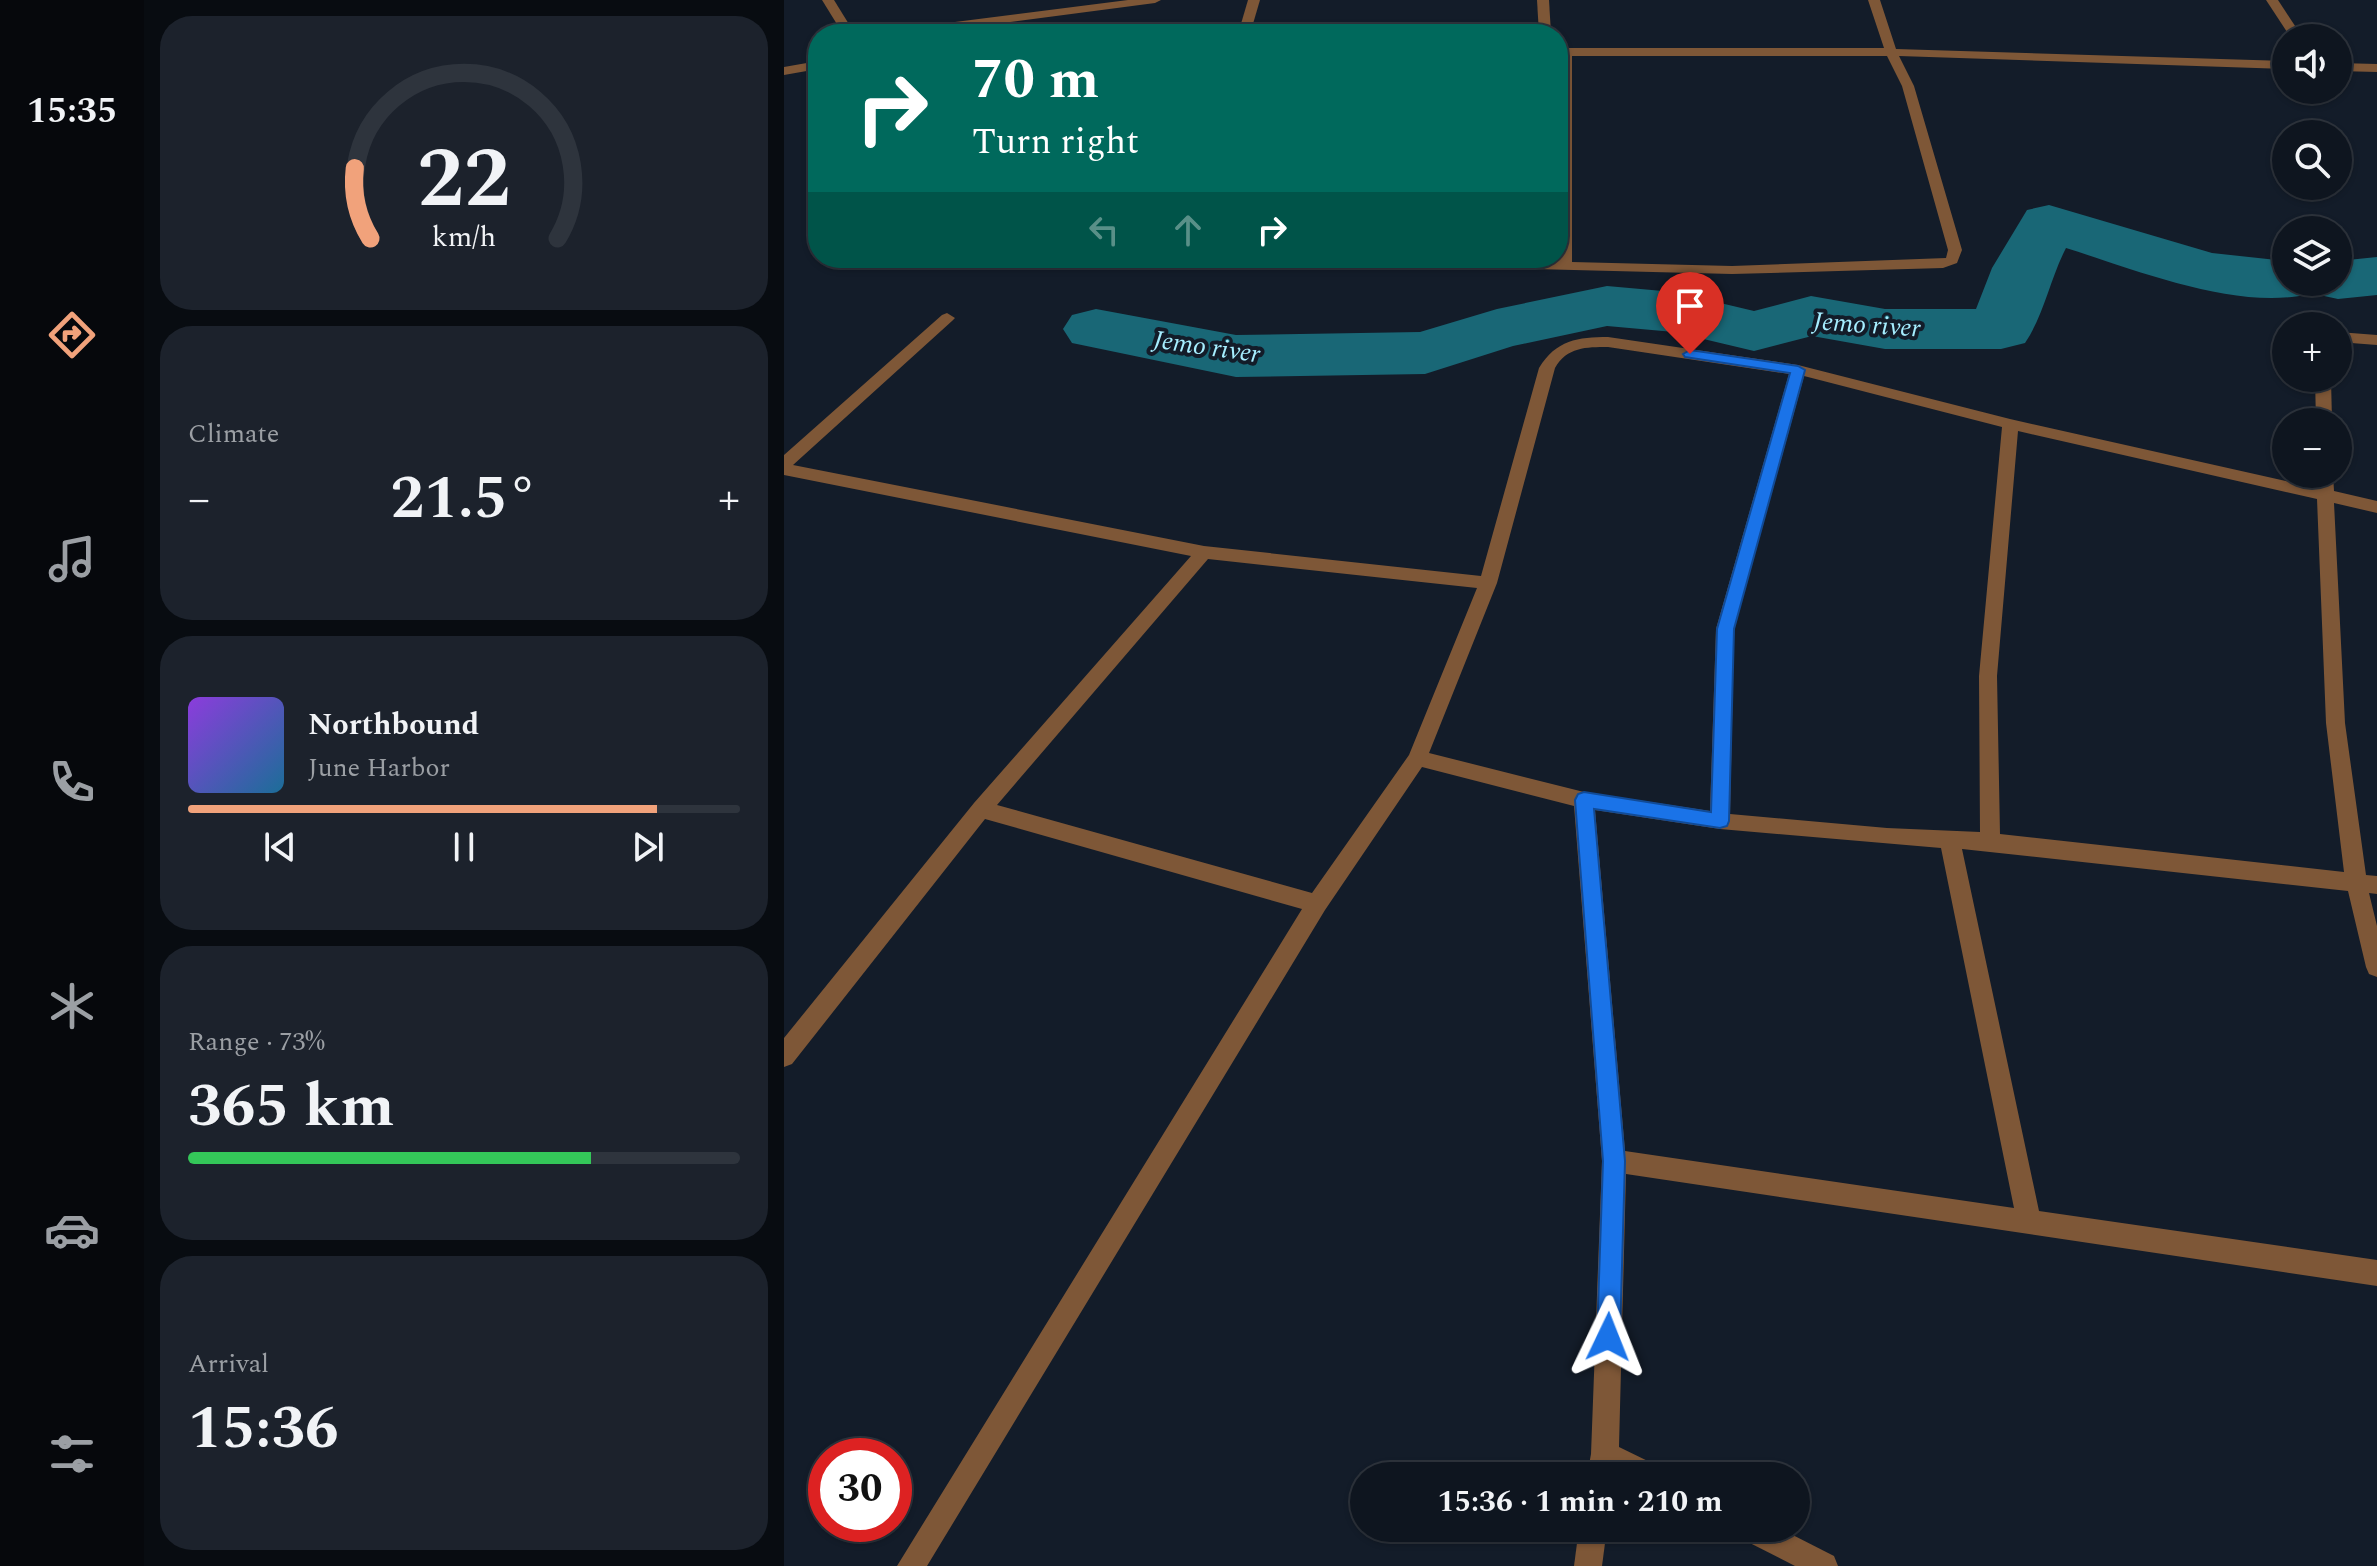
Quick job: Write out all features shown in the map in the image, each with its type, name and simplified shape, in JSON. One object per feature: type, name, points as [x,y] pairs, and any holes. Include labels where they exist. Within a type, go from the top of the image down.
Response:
[{"type":"street","points":[[828,0],[843,24]]},
{"type":"street","points":[[969,24],[1155,0]]},
{"type":"street","points":[[1247,24],[1254,0]]},
{"type":"street","points":[[1543,0],[1544,24]]},
{"type":"street","points":[[1568,266],[1732,270],[1943,264],[1952,260],[1955,250],[1908,86],[1891,52],[1874,0]]},
{"type":"street","points":[[2272,0],[2288,24]]},
{"type":"street","points":[[1568,52],[1891,52],[2272,65]]},
{"type":"street","points":[[784,71],[808,67]]},
{"type":"street","points":[[2352,67],[2377,68]]},
{"type":"street","points":[[784,466],[947,318]]},
{"type":"street","points":[[2352,338],[2377,340]]},
{"type":"street","points":[[911,1566],[1317,904],[1417,758],[1488,583],[1553,355],[1563,347],[1584,342],[1608,342],[1798,370],[2010,424],[2272,474]]},
{"type":"street","points":[[1720,821],[1725,629],[1798,370]]},
{"type":"street","points":[[1990,841],[1988,676],[2010,424]]},
{"type":"street","points":[[784,466],[1204,552],[1488,583]]},
{"type":"street","points":[[2325,488],[2333,692],[2355,884],[2377,967]]},
{"type":"street","points":[[2334,488],[2377,507]]},
{"type":"street","points":[[784,1056],[981,809],[1204,552]]},
{"type":"street","points":[[1417,758],[1584,800],[1720,821],[1950,841],[1990,841],[2377,885]]},
{"type":"street","points":[[1584,800],[1614,1161],[1603,1462]]},
{"type":"street","points":[[981,809],[1317,904]]},
{"type":"street","points":[[1950,841],[2029,1221]]},
{"type":"street","points":[[1614,1161],[2377,1273]]},
{"type":"street","points":[[1588,1566],[1591,1542]]},
{"type":"street","points":[[1777,1542],[1824,1566]]},
{"type":"waterway","name":"Jemo river","points":[[1096,329],[1236,356],[1425,353],[1497,329],[1607,306],[1674,312],[1754,331],[1811,316],[1885,329],[2001,329],[2024,268],[2049,223],[2206,271],[2272,278]]},
{"type":"waterway","name":"Jemo river","points":[[2352,279],[2377,276]]},
{"type":"route","points":[[1608,1337],[1614,1161],[1584,800],[1720,821],[1725,629],[1798,370],[1690,354]]}]
